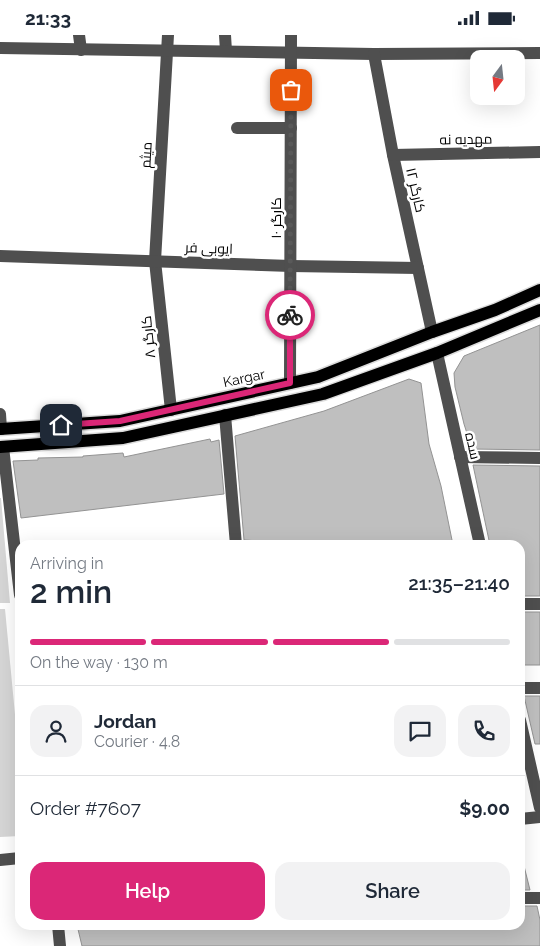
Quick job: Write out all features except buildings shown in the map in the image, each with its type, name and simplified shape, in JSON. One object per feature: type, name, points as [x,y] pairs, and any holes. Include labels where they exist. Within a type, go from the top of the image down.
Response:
[{"type":"main road","name":"Kargar","points":[[1,429],[120,421],[318,377],[432,332],[495,310],[540,290]]},
{"type":"main road","points":[[2,447],[123,438],[323,394],[437,353],[540,310]]},
{"type":"street","points":[[79,35],[81,50]]},
{"type":"street","name":"میثم","points":[[155,261],[168,35]]},
{"type":"street","points":[[225,35],[226,51]]},
{"type":"street","name":"کارگر ۱۰","points":[[290,383],[292,35]]},
{"type":"street","points":[[0,48],[374,54],[540,53]]},
{"type":"street","name":"کارگر ۱۲","points":[[374,54],[393,155],[432,332]]},
{"type":"street","points":[[237,128],[291,128]]},
{"type":"street","name":"مهدیه نه","points":[[393,155],[540,152]]},
{"type":"street","name":"ایوبی فر","points":[[0,256],[290,266],[418,268]]},
{"type":"street","name":"کارگر ۸","points":[[155,261],[171,409]]},
{"type":"street","name":"سده","points":[[437,353],[479,540]]},
{"type":"street","points":[[0,414],[1,429]]},
{"type":"street","points":[[224,415],[236,540]]},
{"type":"street","points":[[2,447],[15,554]]},
{"type":"street","points":[[460,457],[540,458]]},
{"type":"street","points":[[525,604],[540,605]]},
{"type":"street","points":[[525,688],[540,688]]},
{"type":"street","points":[[525,742],[540,808]]},
{"type":"street","points":[[525,818],[540,817]]},
{"type":"street","points":[[0,860],[15,858]]},
{"type":"street","points":[[525,898],[540,898]]},
{"type":"street","points":[[58,930],[60,946]]},
{"type":"shaded area","points":[[1,498],[10,603],[0,603]]},
{"type":"shaded area","points":[[0,609],[5,609],[15,714],[15,836],[0,837]]},
{"type":"way so far","points":[[290,315],[291,90]]},
{"type":"route","points":[[61,425],[120,421],[290,383],[290,315]]}]
